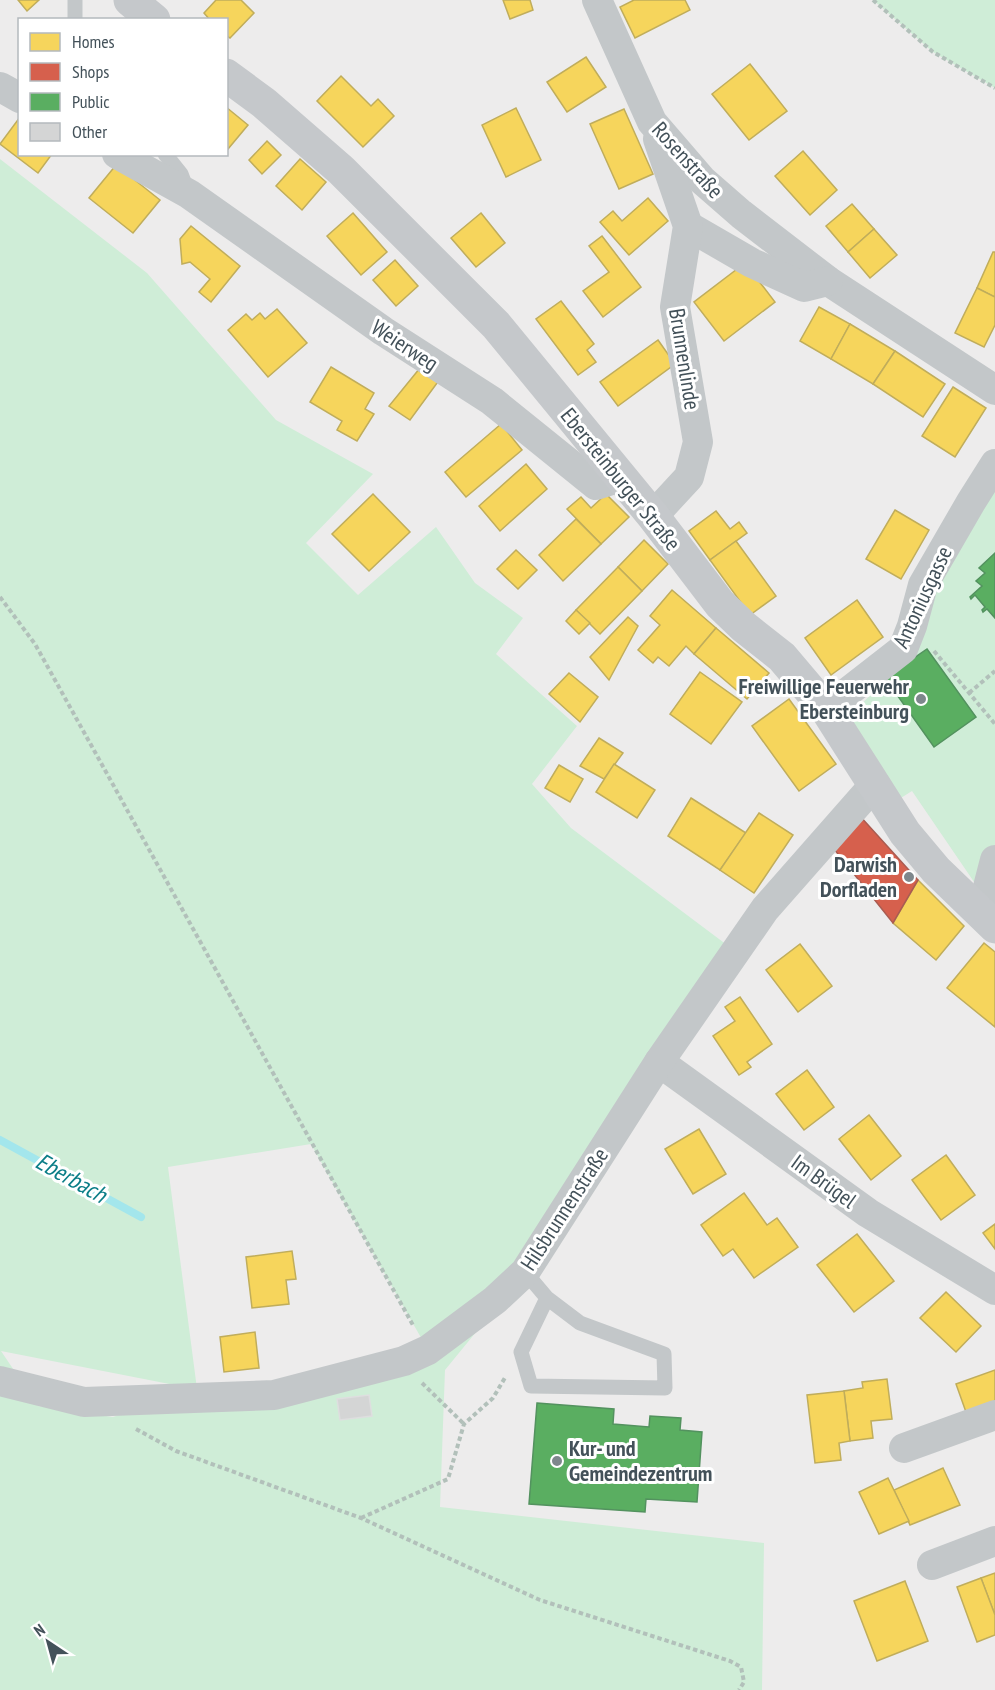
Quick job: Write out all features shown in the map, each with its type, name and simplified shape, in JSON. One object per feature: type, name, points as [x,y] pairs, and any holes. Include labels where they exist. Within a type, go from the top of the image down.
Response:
[{"type":"street","points":[[130,0],[152,18]]},
{"type":"street","name":"Rosenstraße","points":[[597,0],[652,122],[710,187],[741,214],[828,281],[995,390]]},
{"type":"street","name":"Ebersteinburger Straße","points":[[228,76],[264,103],[342,170],[496,325],[653,516],[720,604],[744,627],[782,657],[826,709],[905,833],[936,870],[988,921]]},
{"type":"street","points":[[0,87],[18,97]]},
{"type":"street","name":"Brunnenlinde","points":[[652,122],[688,226],[675,307],[698,442],[689,477],[653,516]]},
{"type":"street","name":"Weierweg","points":[[121,156],[189,194],[383,331],[492,401],[596,484],[621,477]]},
{"type":"street","name":"Rosenstraße","points":[[688,226],[752,263],[804,287],[828,281]]},
{"type":"street","name":"Antoniusgasse","points":[[826,709],[903,649],[923,585],[995,464]]},
{"type":"street","name":"Hilsbrunnenstraße","points":[[0,1381],[84,1402],[274,1395],[416,1356],[471,1319],[525,1272],[659,1062],[765,909],[875,784]]},
{"type":"street","name":"Ebersteinburger Straße","points":[[988,921],[995,860]]},
{"type":"street","name":"Im Brügel","points":[[659,1062],[868,1213],[995,1290]]},
{"type":"street","points":[[904,1449],[995,1415]]},
{"type":"street","points":[[932,1565],[995,1541]]},
{"type":"lane","points":[[75,0],[75,18]]},
{"type":"lane","name":"Weierweg","points":[[167,156],[181,174],[189,194]]},
{"type":"lane","points":[[525,1272],[547,1298],[580,1323],[664,1354],[665,1388],[531,1386],[521,1353],[547,1298]]},
{"type":"path","points":[[873,0],[933,52],[995,88]]},
{"type":"path","points":[[0,597],[35,644],[416,1356],[423,1384],[464,1424]]},
{"type":"path","points":[[912,626],[995,724]]},
{"type":"path","points":[[969,693],[995,671]]},
{"type":"path","points":[[361,1518],[448,1479],[464,1424],[493,1398]]},
{"type":"path","points":[[134,1429],[176,1451],[361,1518],[540,1600],[730,1662],[741,1667],[744,1682],[739,1690]]},
{"type":"green space","points":[[873,0],[995,0],[995,88],[933,52]]},
{"type":"green space","points":[[0,159],[147,273],[276,420],[373,474],[306,543],[358,595],[436,527],[475,583],[523,618],[496,654],[577,726],[532,784],[571,828],[727,945],[525,1272],[445,1370],[440,1507],[764,1543],[762,1690],[0,1690]],"holes":[[[311,1144],[428,1350],[274,1395],[197,1389],[168,1167]],[[1,1351],[195,1389],[113,1417],[38,1406]]]},
{"type":"green space","points":[[995,474],[995,860],[985,898],[912,791],[896,801],[848,717],[918,649],[923,585]]},
{"type":"building: Homes","points":[[18,0],[39,0],[27,11]]},
{"type":"building: Homes","points":[[216,0],[241,0],[254,13],[230,38],[228,36],[228,18],[208,18],[204,13]]},
{"type":"building: Homes","points":[[503,0],[530,0],[533,10],[510,19]]},
{"type":"building: Homes","points":[[634,0],[685,0],[690,10],[635,38],[620,7]]},
{"type":"building: Homes","points":[[586,57],[606,87],[567,112],[547,82]]},
{"type":"building: Homes","points":[[750,64],[787,111],[749,140],[712,94]]},
{"type":"building: Homes","points":[[341,76],[371,106],[378,99],[394,116],[363,147],[317,101]]},
{"type":"building: Homes","points":[[516,108],[541,160],[506,177],[482,125]]},
{"type":"building: Homes","points":[[228,109],[248,125],[228,149]]},
{"type":"building: Homes","points":[[624,109],[653,174],[619,189],[590,124]]},
{"type":"building: Homes","points":[[18,120],[18,156],[51,156],[38,173],[0,144]]},
{"type":"building: Homes","points":[[267,141],[281,155],[262,174],[249,160]]},
{"type":"building: Homes","points":[[803,151],[837,190],[810,215],[775,176]]},
{"type":"building: Homes","points":[[300,159],[326,182],[302,210],[276,186]]},
{"type":"building: Homes","points":[[116,165],[160,200],[133,233],[89,198]]},
{"type":"building: Homes","points":[[648,198],[668,221],[629,255],[600,222],[613,211],[622,221]]},
{"type":"building: Homes","points":[[852,204],[874,229],[848,252],[826,226]]},
{"type":"building: Homes","points":[[353,213],[387,252],[361,275],[327,236]]},
{"type":"building: Homes","points":[[481,213],[505,243],[476,267],[451,238]]},
{"type":"building: Homes","points":[[191,226],[240,266],[211,302],[199,292],[210,279],[190,262],[182,264],[180,239]]},
{"type":"building: Homes","points":[[874,229],[897,255],[870,278],[848,252]]},
{"type":"building: Homes","points":[[602,236],[641,287],[603,317],[583,291],[609,272],[589,246]]},
{"type":"building: Homes","points":[[995,252],[995,297],[977,288]]},
{"type":"building: Homes","points":[[395,260],[418,286],[396,306],[373,280]]},
{"type":"building: Homes","points":[[745,263],[775,302],[724,341],[694,302]]},
{"type":"building: Homes","points":[[977,288],[995,297],[995,325],[984,347],[955,333]]},
{"type":"building: Homes","points":[[561,301],[594,344],[587,350],[596,362],[578,375],[536,319]]},
{"type":"building: Homes","points":[[819,307],[850,324],[831,359],[800,341]]},
{"type":"building: Homes","points":[[277,309],[307,343],[268,377],[228,330],[246,314],[252,320],[260,313],[265,319]]},
{"type":"building: Homes","points":[[850,324],[895,351],[873,384],[831,359]]},
{"type":"building: Homes","points":[[658,340],[675,364],[618,406],[600,382]]},
{"type":"building: Homes","points":[[895,351],[945,384],[923,417],[873,384]]},
{"type":"building: Homes","points":[[331,367],[374,393],[365,409],[374,414],[357,441],[337,430],[342,421],[310,402]]},
{"type":"building: Homes","points":[[420,368],[440,379],[410,420],[389,406]]},
{"type":"building: Homes","points":[[953,387],[986,408],[955,457],[922,436]]},
{"type":"building: Homes","points":[[501,424],[522,450],[466,497],[445,472]]},
{"type":"building: Homes","points":[[526,464],[547,489],[500,531],[479,506]]},
{"type":"building: Homes","points":[[373,494],[410,532],[369,571],[332,534]]},
{"type":"building: Homes","points":[[606,494],[629,517],[601,544],[567,509],[581,497],[591,508]]},
{"type":"building: Homes","points":[[895,510],[929,530],[901,579],[866,559]]},
{"type":"building: Homes","points":[[716,511],[730,529],[739,522],[747,533],[710,560],[689,531]]},
{"type":"building: Homes","points":[[576,519],[601,544],[563,581],[539,555]]},
{"type":"building: Homes","points":[[644,540],[668,564],[642,591],[618,567]]},
{"type":"building: Homes","points":[[736,541],[776,596],[750,615],[710,560]]},
{"type":"building: Homes","points":[[516,550],[537,570],[518,589],[497,569]]},
{"type":"building: Homes","points":[[618,567],[642,591],[600,634],[576,610]]},
{"type":"building: Homes","points":[[672,590],[716,628],[694,654],[686,646],[669,666],[658,657],[653,663],[638,650],[660,625],[650,616]]},
{"type":"building: Homes","points":[[857,600],[883,637],[831,675],[805,638]]},
{"type":"building: Homes","points":[[576,610],[590,623],[579,634],[566,621]]},
{"type":"building: Homes","points":[[628,617],[638,626],[609,680],[590,657]]},
{"type":"building: Homes","points":[[716,628],[769,673],[747,699],[694,654]]},
{"type":"building: Homes","points":[[700,672],[742,702],[711,744],[670,714]]},
{"type":"building: Homes","points":[[569,673],[598,697],[580,722],[549,694]]},
{"type":"building: Homes","points":[[789,699],[836,764],[799,791],[752,726]]},
{"type":"building: Homes","points":[[599,738],[623,753],[604,779],[580,766]]},
{"type":"building: Homes","points":[[614,764],[655,790],[637,818],[596,792]]},
{"type":"building: Homes","points":[[559,765],[583,779],[570,802],[545,788]]},
{"type":"building: Homes","points":[[691,798],[746,833],[720,870],[668,836]]},
{"type":"building: Homes","points":[[759,813],[793,835],[754,893],[720,870]]},
{"type":"building: Homes","points":[[918,880],[964,926],[936,960],[893,923]]},
{"type":"building: Homes","points":[[984,943],[995,952],[995,1027],[947,988]]},
{"type":"building: Homes","points":[[800,944],[832,986],[798,1012],[766,970]]},
{"type":"building: Homes","points":[[740,997],[772,1044],[747,1062],[751,1067],[739,1075],[713,1036],[735,1021],[725,1007]]},
{"type":"building: Homes","points":[[807,1070],[834,1107],[804,1130],[776,1094]]},
{"type":"building: Homes","points":[[869,1115],[901,1156],[871,1180],[839,1139]]},
{"type":"building: Homes","points":[[699,1129],[726,1174],[693,1194],[665,1149]]},
{"type":"building: Homes","points":[[946,1155],[975,1195],[941,1220],[912,1180]]},
{"type":"building: Homes","points":[[744,1193],[767,1225],[777,1218],[798,1247],[754,1278],[733,1249],[723,1256],[701,1225]]},
{"type":"building: Homes","points":[[995,1224],[995,1249],[983,1233]]},
{"type":"building: Homes","points":[[857,1234],[894,1281],[854,1312],[817,1265]]},
{"type":"building: Homes","points":[[292,1251],[296,1279],[286,1280],[289,1304],[252,1308],[246,1257]]},
{"type":"building: Homes","points":[[946,1292],[981,1326],[956,1352],[920,1318]]},
{"type":"building: Homes","points":[[255,1332],[259,1368],[224,1372],[220,1337]]},
{"type":"building: Homes","points":[[995,1370],[995,1401],[966,1412],[956,1384]]},
{"type":"building: Homes","points":[[887,1379],[892,1419],[871,1421],[873,1438],[850,1441],[844,1391],[863,1388],[862,1382]]},
{"type":"building: Homes","points":[[844,1391],[850,1441],[839,1443],[841,1460],[815,1463],[807,1395]]},
{"type":"building: Homes","points":[[943,1468],[960,1505],[910,1525],[894,1490]]},
{"type":"building: Homes","points":[[888,1478],[909,1521],[879,1534],[859,1492]]},
{"type":"building: Homes","points":[[995,1573],[995,1615],[981,1578]]},
{"type":"building: Homes","points":[[981,1578],[995,1615],[995,1635],[977,1642],[957,1587]]},
{"type":"building: Homes","points":[[905,1581],[928,1641],[877,1661],[854,1601]]},
{"type":"building: Shops","points":[[859,815],[918,880],[893,923],[834,849]]},
{"type":"building: Public","points":[[995,553],[995,618],[987,609],[983,612],[985,607],[975,595],[971,599],[970,597],[982,586],[976,581],[985,573],[979,568]]},
{"type":"building: Public","points":[[927,649],[976,717],[934,747],[885,678]]},
{"type":"building: Public","points":[[537,1403],[614,1409],[613,1424],[649,1427],[650,1416],[681,1418],[680,1430],[702,1432],[697,1502],[646,1499],[645,1512],[529,1504]]},
{"type":"building: Other","points":[[369,1395],[372,1416],[340,1420],[337,1399]]},
{"type":"waterway","name":"Eberbach","points":[[0,1140],[141,1217]]},
{"type":"place","name":"Freiwillige Feuerwehr Ebersteinburg","points":[[921,699]]},
{"type":"place","name":"Darwish Dorfladen","points":[[909,877]]},
{"type":"place","name":"Kur- und Gemeindezentrum","points":[[557,1461]]}]
